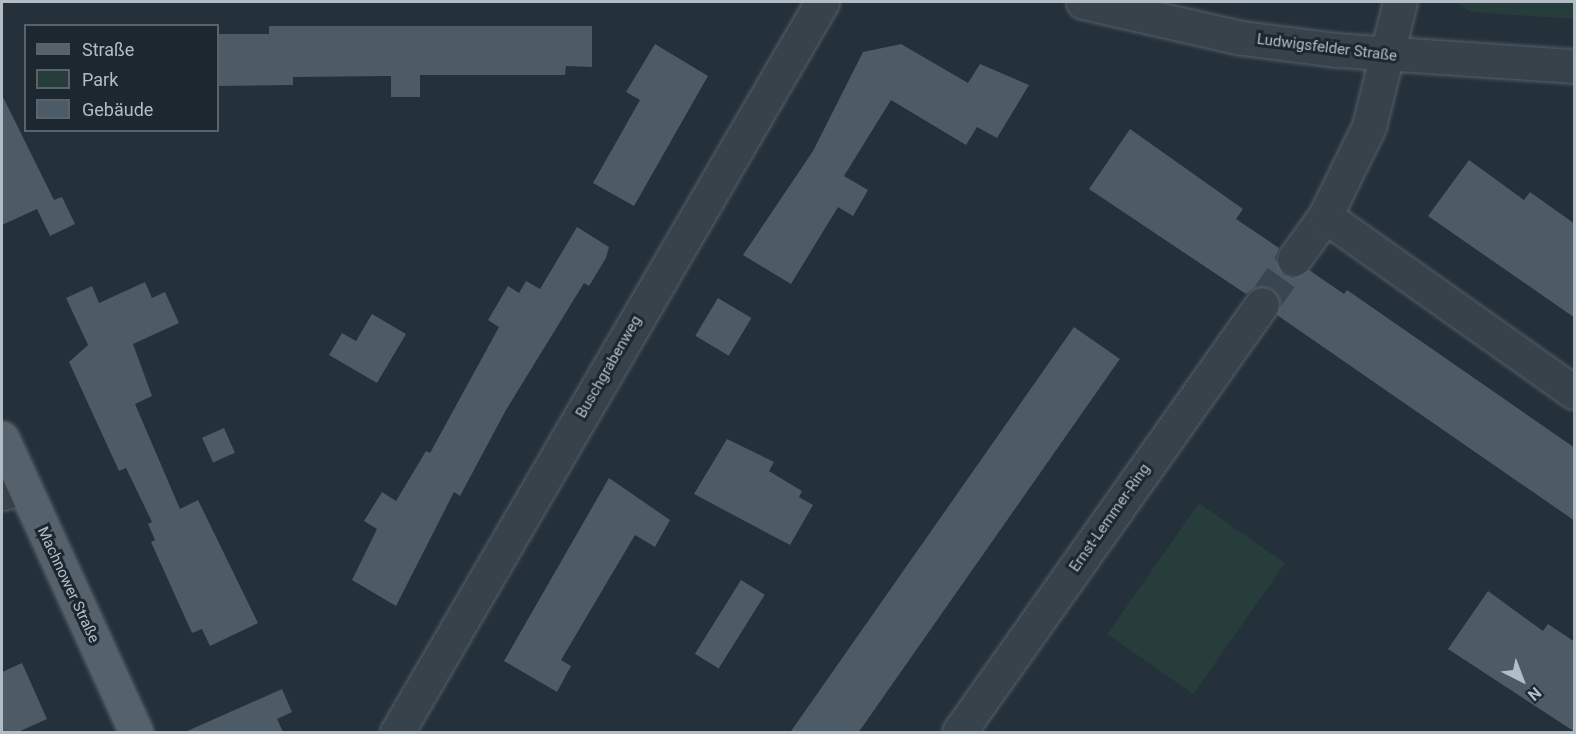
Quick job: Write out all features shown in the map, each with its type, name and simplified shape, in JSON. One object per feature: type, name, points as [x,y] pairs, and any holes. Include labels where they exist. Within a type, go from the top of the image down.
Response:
[{"type":"main road","name":"Machnower Straße","points":[[2,438],[13,490],[135,732]]},
{"type":"street","name":"Buschgrabenweg","points":[[397,732],[822,2]]},
{"type":"street","name":"Ludwigsfelder Straße","points":[[1083,2],[1242,38],[1387,56],[1575,66]]},
{"type":"street","points":[[1294,259],[1325,216],[1369,126],[1400,2]]},
{"type":"street","points":[[1325,216],[1575,392]]},
{"type":"street","name":"Ernst-Lemmer-Ring","points":[[959,732],[1262,304]]},
{"type":"green space","points":[[1455,2],[1574,2],[1574,19],[1471,12]]},
{"type":"green space","points":[[1199,503],[1285,563],[1193,694],[1107,634]]},
{"type":"building","points":[[269,26],[592,26],[592,67],[566,66],[565,75],[420,75],[420,97],[391,97],[391,76],[293,77],[293,85],[219,86],[219,34],[269,34]]},
{"type":"building","points":[[655,44],[708,76],[634,206],[593,183],[640,100],[626,92]]},
{"type":"building","points":[[901,44],[968,83],[980,64],[1029,85],[997,138],[977,127],[966,145],[891,100],[844,176],[868,190],[853,216],[838,207],[791,284],[743,255],[813,151],[863,52]]},
{"type":"building","points":[[2,95],[54,200],[62,197],[75,224],[50,236],[37,209],[2,225]]},
{"type":"building","points":[[1130,129],[1243,209],[1236,219],[1279,248],[1275,258],[1283,274],[1293,278],[1309,270],[1344,294],[1347,290],[1575,448],[1575,521],[1277,315],[1279,297],[1272,288],[1255,287],[1246,294],[1089,189]]},
{"type":"building","points":[[1469,160],[1524,200],[1530,192],[1575,224],[1575,318],[1428,216]]},
{"type":"building","points":[[577,227],[609,247],[606,258],[589,286],[584,283],[506,410],[460,496],[454,492],[396,606],[352,580],[377,529],[364,521],[382,492],[396,501],[426,451],[430,453],[499,327],[488,320],[508,286],[519,293],[526,281],[540,289]]},
{"type":"building","points":[[145,282],[152,298],[165,292],[179,323],[133,344],[152,396],[135,404],[180,509],[198,500],[258,623],[210,646],[202,629],[192,633],[151,542],[155,540],[148,524],[152,522],[126,468],[119,471],[69,362],[88,345],[66,298],[92,286],[99,303]]},
{"type":"building","points":[[718,298],[751,318],[729,356],[695,336]]},
{"type":"building","points":[[372,314],[406,334],[377,383],[329,355],[342,333],[356,341]]},
{"type":"building","points":[[1074,327],[1120,359],[859,732],[790,732]]},
{"type":"building","points":[[224,428],[235,453],[213,462],[202,438]]},
{"type":"building","points":[[727,439],[774,462],[769,471],[802,491],[799,497],[813,505],[790,545],[694,494]]},
{"type":"building","points":[[609,478],[670,520],[655,547],[635,535],[561,660],[571,666],[557,692],[504,661]]},
{"type":"building","points":[[741,580],[765,595],[719,669],[695,654]]},
{"type":"building","points":[[1488,591],[1543,631],[1548,624],[1575,642],[1575,732],[1448,649]]},
{"type":"building","points":[[22,663],[47,719],[18,732],[2,732],[2,672]]},
{"type":"building","points":[[282,689],[292,712],[277,719],[283,732],[185,732]]},
{"type":"tunnel","points":[[1262,304],[1294,259]]}]
